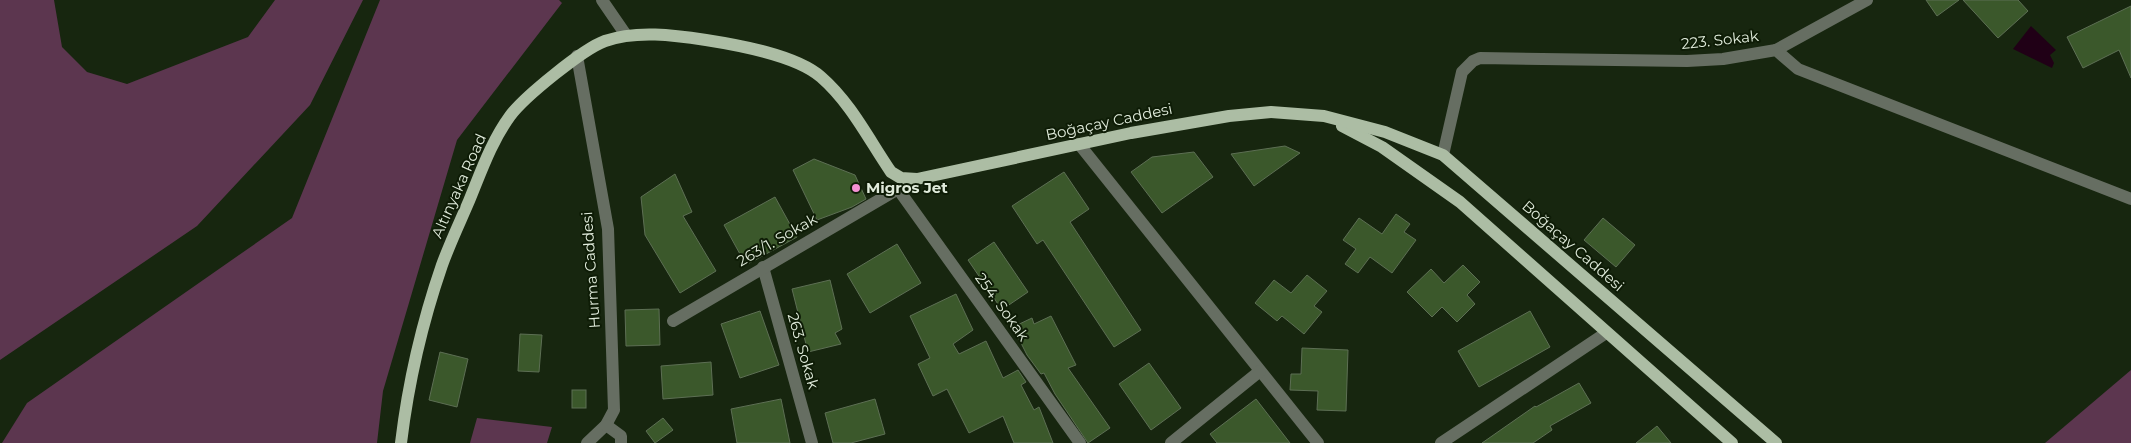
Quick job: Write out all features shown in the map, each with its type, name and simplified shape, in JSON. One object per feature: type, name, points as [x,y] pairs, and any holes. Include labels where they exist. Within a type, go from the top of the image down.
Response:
[{"type":"main road","name":"Altınyaka Road","points":[[401,443],[407,392],[442,265],[488,153],[510,115],[577,56],[603,42],[626,35],[683,36],[784,57],[820,76],[848,107],[899,184]]},
{"type":"main road","name":"Boğaçay Caddesi","points":[[899,184],[1079,144],[1229,116],[1271,112],[1324,116],[1385,132],[1443,155],[1776,443]]},
{"type":"main road","name":"Boğaçay Caddesi","points":[[1324,116],[1382,147],[1460,202],[1732,443]]},
{"type":"street","points":[[602,0],[626,35]]},
{"type":"street","points":[[1776,50],[1867,0]]},
{"type":"street","name":"223. Sokak","points":[[1443,155],[1462,72],[1472,61],[1480,58],[1668,61],[1723,59],[1776,50],[1798,69],[2131,199]]},
{"type":"street","name":"Hurma Caddesi","points":[[577,56],[608,229],[614,410],[606,425],[587,443]]},
{"type":"street","points":[[1079,144],[1318,443]]},
{"type":"street","name":"263/1. Sokak","points":[[673,321],[899,184]]},
{"type":"street","name":"254. Sokak","points":[[899,184],[1080,443]]},
{"type":"street","name":"263. Sokak","points":[[763,267],[812,443]]},
{"type":"street","points":[[1441,443],[1606,333]]},
{"type":"street","points":[[1171,443],[1260,370]]},
{"type":"street","points":[[606,425],[621,436],[622,443]]},
{"type":"shaded area","points":[[0,0],[54,0],[62,47],[87,72],[127,84],[248,37],[275,0],[363,0],[310,105],[197,226],[0,360]]},
{"type":"shaded area","points":[[380,0],[559,0],[562,3],[457,140],[383,391],[377,443],[2,443],[27,403],[292,218]]},
{"type":"shaded area","points":[[2031,26],[2056,50],[2050,55],[2054,63],[2052,68],[2013,49]]},
{"type":"shaded area","points":[[2131,370],[2131,443],[2045,443]]},
{"type":"shaded area","points":[[477,418],[552,427],[547,443],[470,443]]},
{"type":"building","points":[[1926,0],[1959,0],[1937,16]]},
{"type":"building","points":[[1963,0],[2018,0],[2028,11],[1998,38]]},
{"type":"building","points":[[2131,6],[2131,78],[2119,50],[2083,68],[2067,37]]},
{"type":"building","points":[[1285,146],[1300,153],[1254,186],[1231,154]]},
{"type":"building","points":[[1194,152],[1213,177],[1162,213],[1131,172],[1152,157]]},
{"type":"building","points":[[814,159],[855,175],[866,199],[852,207],[817,220],[793,170]]},
{"type":"building","points":[[1064,172],[1089,209],[1070,222],[1141,330],[1114,347],[1043,240],[1037,244],[1012,206]]},
{"type":"building","points":[[675,174],[692,212],[683,216],[716,271],[680,293],[645,235],[641,197]]},
{"type":"building","points":[[775,197],[797,237],[746,265],[724,225]]},
{"type":"building","points":[[1396,214],[1410,224],[1404,232],[1416,240],[1392,273],[1370,257],[1358,273],[1345,264],[1356,249],[1343,240],[1359,218],[1382,234]]},
{"type":"building","points":[[1603,218],[1635,245],[1616,267],[1584,240]]},
{"type":"building","points":[[994,242],[1028,292],[1000,311],[1000,307],[968,260]]},
{"type":"building","points":[[897,244],[921,283],[870,313],[847,274]]},
{"type":"building","points":[[1463,265],[1480,282],[1467,295],[1475,304],[1457,322],[1442,307],[1432,317],[1407,292],[1431,269],[1444,283]]},
{"type":"building","points":[[1307,275],[1327,291],[1314,306],[1322,312],[1304,334],[1282,316],[1277,321],[1255,303],[1274,280],[1291,293]]},
{"type":"building","points":[[830,280],[842,329],[835,333],[841,344],[808,352],[792,289]]},
{"type":"building","points":[[956,294],[973,330],[953,344],[959,354],[986,341],[1003,378],[1018,370],[1026,382],[1021,385],[1034,410],[1039,407],[1053,443],[1014,443],[1003,416],[969,433],[947,389],[933,396],[918,364],[930,358],[910,316]]},
{"type":"building","points":[[659,309],[660,345],[626,346],[625,310]]},
{"type":"building","points":[[760,311],[779,365],[740,378],[721,324]]},
{"type":"building","points":[[1530,311],[1550,347],[1479,387],[1458,351]]},
{"type":"building","points":[[1051,316],[1076,365],[1068,368],[1110,428],[1088,443],[1055,394],[1044,373],[1041,374],[1027,355],[1013,327],[1032,318],[1034,324]]},
{"type":"building","points":[[520,334],[542,335],[539,372],[518,371]]},
{"type":"building","points":[[1302,348],[1348,350],[1346,411],[1317,410],[1318,391],[1290,390],[1291,374],[1301,374]]},
{"type":"building","points":[[440,352],[468,359],[457,407],[429,400]]},
{"type":"building","points":[[711,362],[713,395],[663,399],[661,366]]},
{"type":"building","points":[[1149,363],[1181,408],[1151,430],[1119,384]]},
{"type":"building","points":[[1579,383],[1591,403],[1550,426],[1552,430],[1533,443],[1482,443],[1535,406]]},
{"type":"building","points":[[572,390],[586,390],[586,408],[572,408]]},
{"type":"building","points":[[781,399],[790,443],[737,443],[731,409]]},
{"type":"building","points":[[875,399],[885,434],[851,443],[833,443],[825,413]]},
{"type":"building","points":[[1256,399],[1290,443],[1217,443],[1210,434]]},
{"type":"building","points":[[663,418],[673,430],[655,443],[646,431]]},
{"type":"building","points":[[1657,426],[1671,443],[1636,443]]},
{"type":"place","name":"Migros Jet","points":[[856,188]]}]
